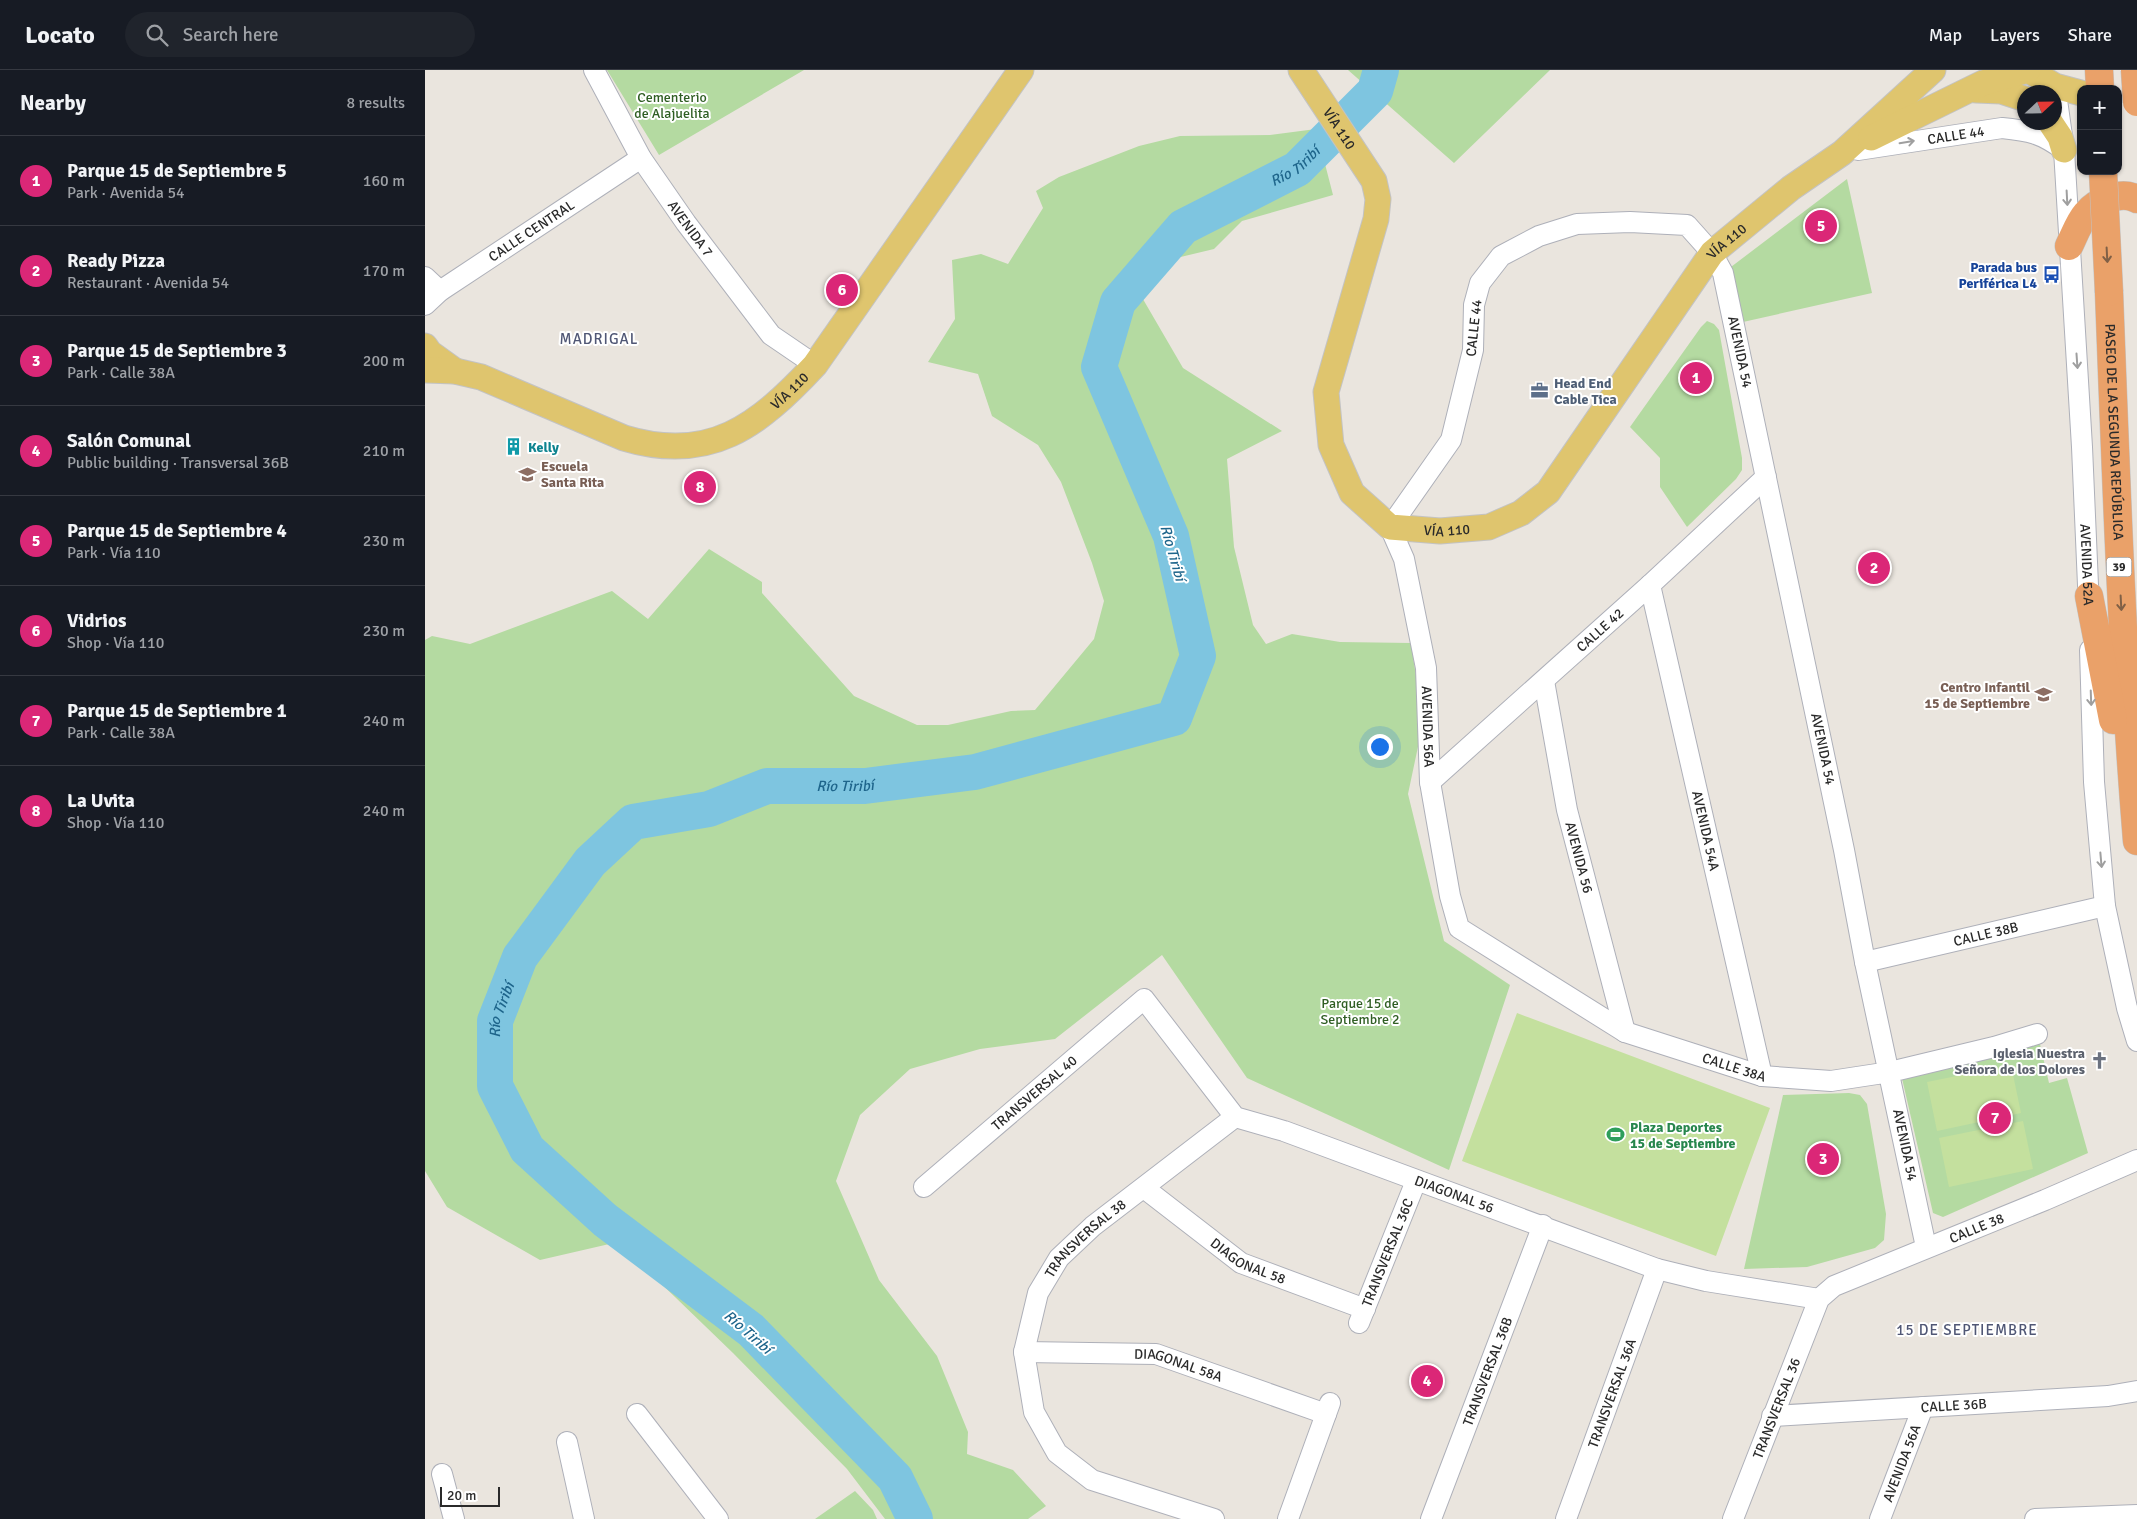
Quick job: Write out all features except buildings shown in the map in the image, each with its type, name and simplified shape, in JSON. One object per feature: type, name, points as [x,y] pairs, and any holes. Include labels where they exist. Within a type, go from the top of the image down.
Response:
[{"type":"highway","points":[[2099,70],[2100,85]]},
{"type":"highway","points":[[2135,70],[2137,102]]},
{"type":"highway","name":"PASEO DE LA SEGUNDA REPÚBLICA","points":[[2103,175],[2123,649],[2137,841]]},
{"type":"highway","points":[[2069,246],[2085,214],[2099,203],[2119,195],[2137,199]]},
{"type":"highway","points":[[2089,596],[2137,841]]},
{"type":"main road","name":"VÍA 110","points":[[425,370],[455,371],[481,376],[624,438],[643,444],[683,447],[718,439],[750,423],[789,394],[815,365],[1021,70]]},
{"type":"main road","name":"VÍA 110","points":[[1842,153],[1933,70]]},
{"type":"main road","name":"VÍA 110","points":[[1303,72],[1374,181],[1378,199],[1376,220],[1327,392],[1331,445],[1352,493],[1390,526],[1440,532],[1489,527],[1521,513],[1549,492],[1712,253],[1791,188],[1842,153],[1951,97],[1983,83],[2028,70]]},
{"type":"main road","points":[[2028,70],[2053,85]]},
{"type":"main road","points":[[2062,88],[2077,92]]},
{"type":"main road","points":[[1951,97],[1976,90],[2001,91],[2017,96]]},
{"type":"main road","points":[[2122,95],[2137,93]]},
{"type":"main road","points":[[2055,130],[2064,150]]},
{"type":"main road","points":[[425,346],[430,353],[455,371]]},
{"type":"street","name":"AVENIDA 7","points":[[594,70],[641,158],[771,335],[815,365]]},
{"type":"street","name":"CALLE 44","points":[[1842,153],[2002,128],[2024,130],[2047,137],[2064,150]]},
{"type":"street","name":"AVENIDA 52A","points":[[2061,130],[2064,150],[2089,596],[2094,782],[2105,906],[2127,1008],[2137,1041]]},
{"type":"street","name":"CALLE CENTRAL","points":[[425,305],[440,291],[641,158]]},
{"type":"street","name":"CALLE 44","points":[[1390,526],[1451,440],[1473,350],[1474,304],[1480,283],[1501,256],[1539,236],[1577,224],[1630,222],[1687,225],[1712,253]]},
{"type":"street","name":"AVENIDA 54","points":[[1712,253],[1723,273],[1865,962],[1927,1247]]},
{"type":"street","points":[[425,276],[440,291]]},
{"type":"street","name":"CALLE 42","points":[[1430,782],[1651,586],[1766,477]]},
{"type":"street","name":"AVENIDA 56A","points":[[1390,526],[1404,559],[1426,668],[1430,782],[1450,896],[1459,928]]},
{"type":"street","name":"AVENIDA 54A","points":[[1651,586],[1762,1076]]},
{"type":"street","name":"AVENIDA 56","points":[[1544,681],[1567,810],[1625,1032]]},
{"type":"street","name":"CALLE 38B","points":[[1865,962],[2105,906]]},
{"type":"street","name":"CALLE 38A","points":[[1459,928],[1625,1032],[1762,1076],[1831,1081],[1890,1072],[1994,1048],[2037,1034]]},
{"type":"street","name":"TRANSVERSAL 40","points":[[924,1188],[1144,999],[1235,1117]]},
{"type":"street","name":"DIAGONAL 56","points":[[1235,1117],[1283,1131],[1416,1181],[1543,1225],[1657,1269],[1706,1281],[1819,1299]]},
{"type":"street","name":"TRANSVERSAL 38","points":[[1214,1519],[1092,1480],[1057,1453],[1034,1412],[1024,1352],[1038,1293],[1059,1258],[1093,1226],[1235,1117]]},
{"type":"street","name":"CALLE 38","points":[[1819,1299],[1834,1286],[2045,1200],[2137,1160]]},
{"type":"street","name":"TRANSVERSAL 36C","points":[[1362,1316],[1416,1181]]},
{"type":"street","name":"DIAGONAL 58","points":[[1144,1188],[1241,1263],[1362,1316]]},
{"type":"street","name":"TRANSVERSAL 36B","points":[[1431,1519],[1543,1225]]},
{"type":"street","name":"TRANSVERSAL 36A","points":[[1566,1519],[1657,1269]]},
{"type":"street","name":"TRANSVERSAL 36","points":[[1733,1519],[1819,1299]]},
{"type":"street","name":"DIAGONAL 58A","points":[[1024,1352],[1155,1354],[1328,1408],[1288,1519]]},
{"type":"street","name":"CALLE 36B","points":[[1772,1416],[2108,1396],[2137,1391]]},
{"type":"street","name":"AVENIDA 56A","points":[[1880,1519],[1923,1407]]},
{"type":"street","points":[[637,1414],[719,1519]]},
{"type":"street","points":[[567,1442],[584,1519]]},
{"type":"street","points":[[441,1474],[454,1519]]},
{"type":"street","points":[[2035,1519],[2137,1515]]},
{"type":"green space","name":"Cementerio de Alajuelita","points":[[607,70],[804,70],[659,155]]},
{"type":"green space","points":[[1348,70],[1550,70],[1454,163]]},
{"type":"green space","name":"Parque 15 de Septiembre 2","points":[[1316,129],[1333,195],[1242,221],[1214,249],[1168,260],[1140,294],[1183,368],[1282,431],[1227,459],[1234,547],[1253,625],[1266,644],[1292,634],[1340,642],[1411,643],[1423,723],[1408,794],[1444,941],[1510,985],[1449,1170],[1247,1078],[1162,955],[1055,1039],[980,1049],[910,1069],[860,1115],[836,1181],[879,1280],[937,1356],[968,1432],[967,1454],[1013,1470],[1046,1506],[1028,1519],[885,1519],[847,1469],[733,1353],[618,1242],[540,1260],[447,1207],[425,1171],[425,640],[432,636],[470,644],[612,591],[648,619],[709,549],[762,582],[762,593],[854,696],[917,725],[948,725],[1011,711],[1035,710],[1094,639],[1104,601],[1092,563],[1061,482],[1038,445],[992,416],[978,374],[928,362],[955,319],[952,260],[981,254],[1008,264],[1043,208],[1036,191],[1059,177],[1139,146],[1180,136],[1270,135]]},
{"type":"green space","points":[[1847,179],[1872,293],[1734,324],[1723,273]]},
{"type":"green space","points":[[1707,321],[1714,324],[1719,330],[1742,458],[1742,470],[1736,479],[1687,527],[1660,487],[1660,458],[1630,427]]},
{"type":"green space","name":"Plaza Deportes 15 de Septiembre","points":[[1517,1013],[1770,1108],[1716,1256],[1462,1161]]},
{"type":"green space","points":[[2040,1044],[2049,1083],[2067,1078],[2088,1153],[1943,1217],[1933,1213],[1901,1074]]},
{"type":"green space","points":[[2011,1065],[2021,1113],[1937,1131],[1927,1082]]},
{"type":"green space","points":[[1849,1093],[1860,1095],[1867,1104],[1886,1214],[1884,1240],[1875,1248],[1807,1267],[1744,1269],[1783,1095]]},
{"type":"green space","points":[[2023,1121],[2033,1169],[1949,1187],[1939,1138]]},
{"type":"green space","points":[[855,1491],[873,1510],[877,1519],[815,1519]]},
{"type":"waterway","name":"Río Tiribí","points":[[915,1519],[895,1478],[751,1330],[605,1220],[527,1149],[495,1086],[495,1021],[520,957],[590,862],[633,822],[709,809],[767,786],[865,786],[975,772],[1174,718],[1198,656],[1171,536],[1099,367],[1118,302],[1183,227],[1297,169],[1375,91],[1381,70]]},
{"type":"place","name":"Parque 15 de Septiembre 4","points":[[1821,226]]},
{"type":"place","name":"Parada bus Periférica L4","points":[[2051,275]]},
{"type":"place","name":"Vidrios","points":[[842,290]]},
{"type":"place","name":"Parque 15 de Septiembre 5","points":[[1696,378]]},
{"type":"place","name":"Head End Cable Tica","points":[[1540,391]]},
{"type":"place","name":"Kelly","points":[[514,447]]},
{"type":"place","name":"Escuela Santa Rita","points":[[527,474]]},
{"type":"place","name":"La Uvita","points":[[700,487]]},
{"type":"place","name":"Ready Pizza","points":[[1874,568]]},
{"type":"place","name":"Centro Infantil 15 de Septiembre","points":[[2044,695]]},
{"type":"place","name":"Iglesia Nuestra Señora de los Dolores","points":[[2099,1061]]},
{"type":"place","name":"Parque 15 de Septiembre 1","points":[[1995,1118]]},
{"type":"place","name":"Plaza Deportes 15 de Septiembre","points":[[1616,1135]]},
{"type":"place","name":"Parque 15 de Septiembre 3","points":[[1823,1159]]},
{"type":"place","name":"Salón Comunal","points":[[1427,1381]]},
{"type":"district","name":"MADRIGAL","points":[[599,339]]},
{"type":"district","name":"15 DE SEPTIEMBRE","points":[[1967,1330]]}]
